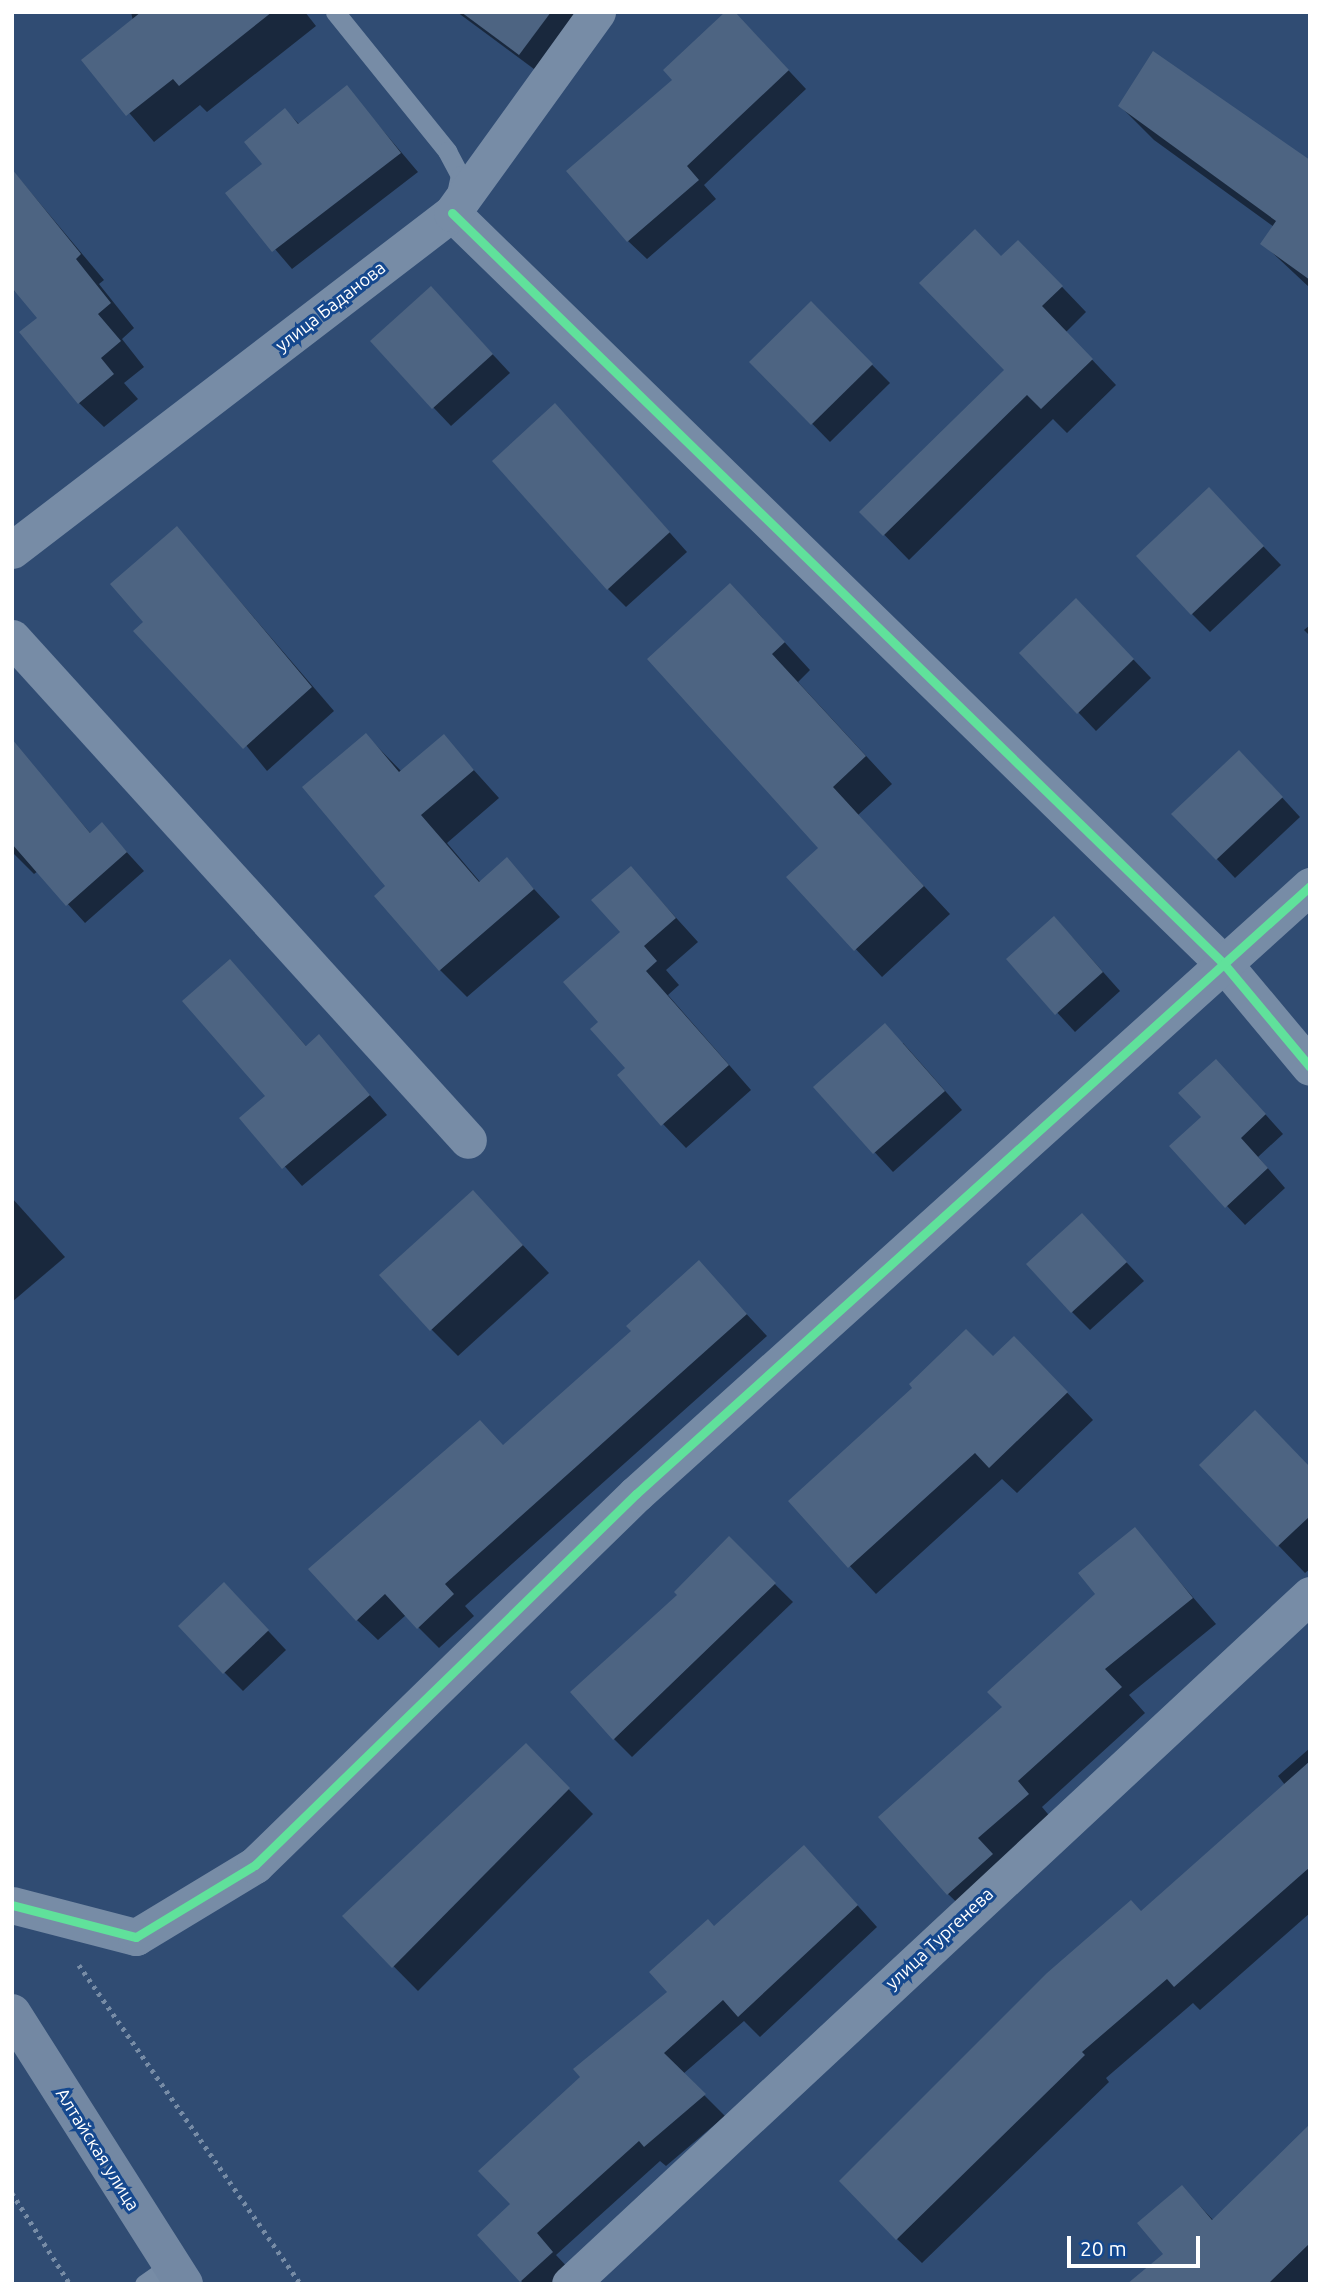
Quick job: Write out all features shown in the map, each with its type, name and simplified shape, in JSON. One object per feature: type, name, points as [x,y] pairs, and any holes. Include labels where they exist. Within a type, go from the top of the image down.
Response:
[{"type":"main road","name":"Алтайская улица","points":[[12,2013],[166,2277]]},
{"type":"street","name":"улица Баданова","points":[[12,550],[452,213],[597,12]]},
{"type":"street","points":[[452,213],[1224,964],[1310,1067]]},
{"type":"street","points":[[12,638],[468,1140]]},
{"type":"street","points":[[29,1910],[136,1937],[254,1865],[636,1494],[1310,886]]},
{"type":"street","name":"улица Тургенева","points":[[570,2284],[1310,1595]]},
{"type":"lane","points":[[335,12],[447,151],[460,175],[452,213]]},
{"type":"path","points":[[29,1910],[301,2284]]},
{"type":"path","points":[[12,2193],[70,2284]]},
{"type":"building","points":[[141,12],[272,12],[179,86],[173,79],[126,116],[81,60]]},
{"type":"building","points":[[461,12],[551,12],[519,55]]},
{"type":"building","points":[[725,12],[735,12],[789,70],[687,166],[699,180],[627,242],[566,171],[672,80],[663,70]]},
{"type":"building","points":[[1153,51],[1310,160],[1310,280],[1260,244],[1276,221],[1118,106]]},
{"type":"building","points":[[347,85],[401,153],[272,252],[225,193],[262,164],[244,142],[285,108],[298,124]]},
{"type":"building","points":[[12,169],[81,254],[76,259],[111,303],[98,314],[121,341],[101,358],[114,374],[78,404],[19,332],[37,318],[12,288]]},
{"type":"building","points":[[975,229],[1001,256],[1018,240],[1063,286],[1042,306],[1093,359],[1041,409],[1027,395],[883,536],[859,512],[1004,370],[919,283]]},
{"type":"building","points":[[431,286],[493,354],[432,409],[370,341]]},
{"type":"building","points":[[811,301],[873,364],[811,425],[749,362]]},
{"type":"building","points":[[555,403],[670,532],[607,590],[492,461]]},
{"type":"building","points":[[1209,487],[1264,546],[1191,615],[1136,556]]},
{"type":"building","points":[[177,526],[312,687],[243,749],[133,631],[143,622],[110,584]]},
{"type":"building","points":[[730,583],[785,642],[772,654],[866,756],[833,787],[924,886],[854,951],[786,877],[818,848],[647,659]]},
{"type":"building","points":[[1076,598],[1134,659],[1077,714],[1019,653]]},
{"type":"building","points":[[366,733],[399,772],[444,734],[474,770],[421,815],[479,882],[507,857],[534,889],[439,971],[374,896],[385,886],[302,787]]},
{"type":"building","points":[[12,739],[90,833],[102,822],[127,852],[66,906],[12,844]]},
{"type":"building","points":[[1239,750],[1283,797],[1216,860],[1171,814]]},
{"type":"building","points":[[631,866],[676,918],[644,946],[657,961],[646,971],[729,1065],[661,1126],[617,1075],[625,1068],[590,1029],[598,1022],[563,982],[620,932],[591,900]]},
{"type":"building","points":[[1054,916],[1103,972],[1055,1015],[1006,959]]},
{"type":"building","points":[[230,959],[306,1046],[319,1034],[370,1095],[282,1169],[239,1118],[265,1096],[182,1001]]},
{"type":"building","points":[[885,1023],[945,1091],[873,1154],[813,1087]]},
{"type":"building","points":[[1216,1059],[1266,1114],[1241,1138],[1268,1168],[1225,1208],[1169,1146],[1201,1117],[1178,1093]]},
{"type":"building","points":[[473,1190],[523,1245],[430,1331],[379,1275]]},
{"type":"building","points":[[1082,1213],[1127,1262],[1071,1313],[1026,1264]]},
{"type":"building","points":[[699,1260],[747,1314],[445,1584],[454,1594],[417,1629],[385,1594],[356,1621],[308,1569],[480,1420],[503,1445],[631,1331],[626,1326]]},
{"type":"building","points":[[966,1329],[993,1356],[1014,1336],[1068,1392],[989,1468],[975,1453],[848,1568],[788,1501],[912,1388],[909,1384]]},
{"type":"building","points":[[1255,1410],[1310,1467],[1310,1516],[1277,1547],[1199,1465]]},
{"type":"building","points":[[1135,1527],[1193,1598],[1105,1669],[1122,1687],[1018,1781],[1029,1794],[978,1838],[993,1854],[947,1895],[878,1817],[1002,1707],[987,1692],[1095,1594],[1078,1573]]},
{"type":"building","points":[[729,1536],[776,1583],[613,1740],[570,1692],[677,1595],[674,1592]]},
{"type":"building","points":[[224,1582],[269,1630],[223,1674],[178,1626]]},
{"type":"building","points":[[526,1743],[570,1788],[392,1968],[342,1916]]},
{"type":"building","points":[[1310,1761],[1310,1867],[1174,1987],[1167,1979],[1082,2052],[1085,2055],[896,2240],[839,2181],[1047,1973],[1131,1900],[1141,1911]]},
{"type":"building","points":[[804,1845],[858,1905],[738,2017],[723,2000],[664,2053],[706,2094],[644,2147],[639,2141],[537,2233],[553,2252],[520,2282],[477,2235],[510,2204],[478,2171],[580,2077],[573,2069],[667,1992],[649,1972],[708,1919],[714,1926]]},
{"type":"building","points":[[1310,2124],[1310,2243],[1268,2284],[1127,2284],[1163,2254],[1137,2223],[1182,2185],[1212,2220]]},
{"type":"cycle path","points":[[452,213],[1224,964],[1310,1067]]},
{"type":"cycle path","points":[[12,1905],[136,1937],[255,1865],[636,1494],[1310,886]]}]
